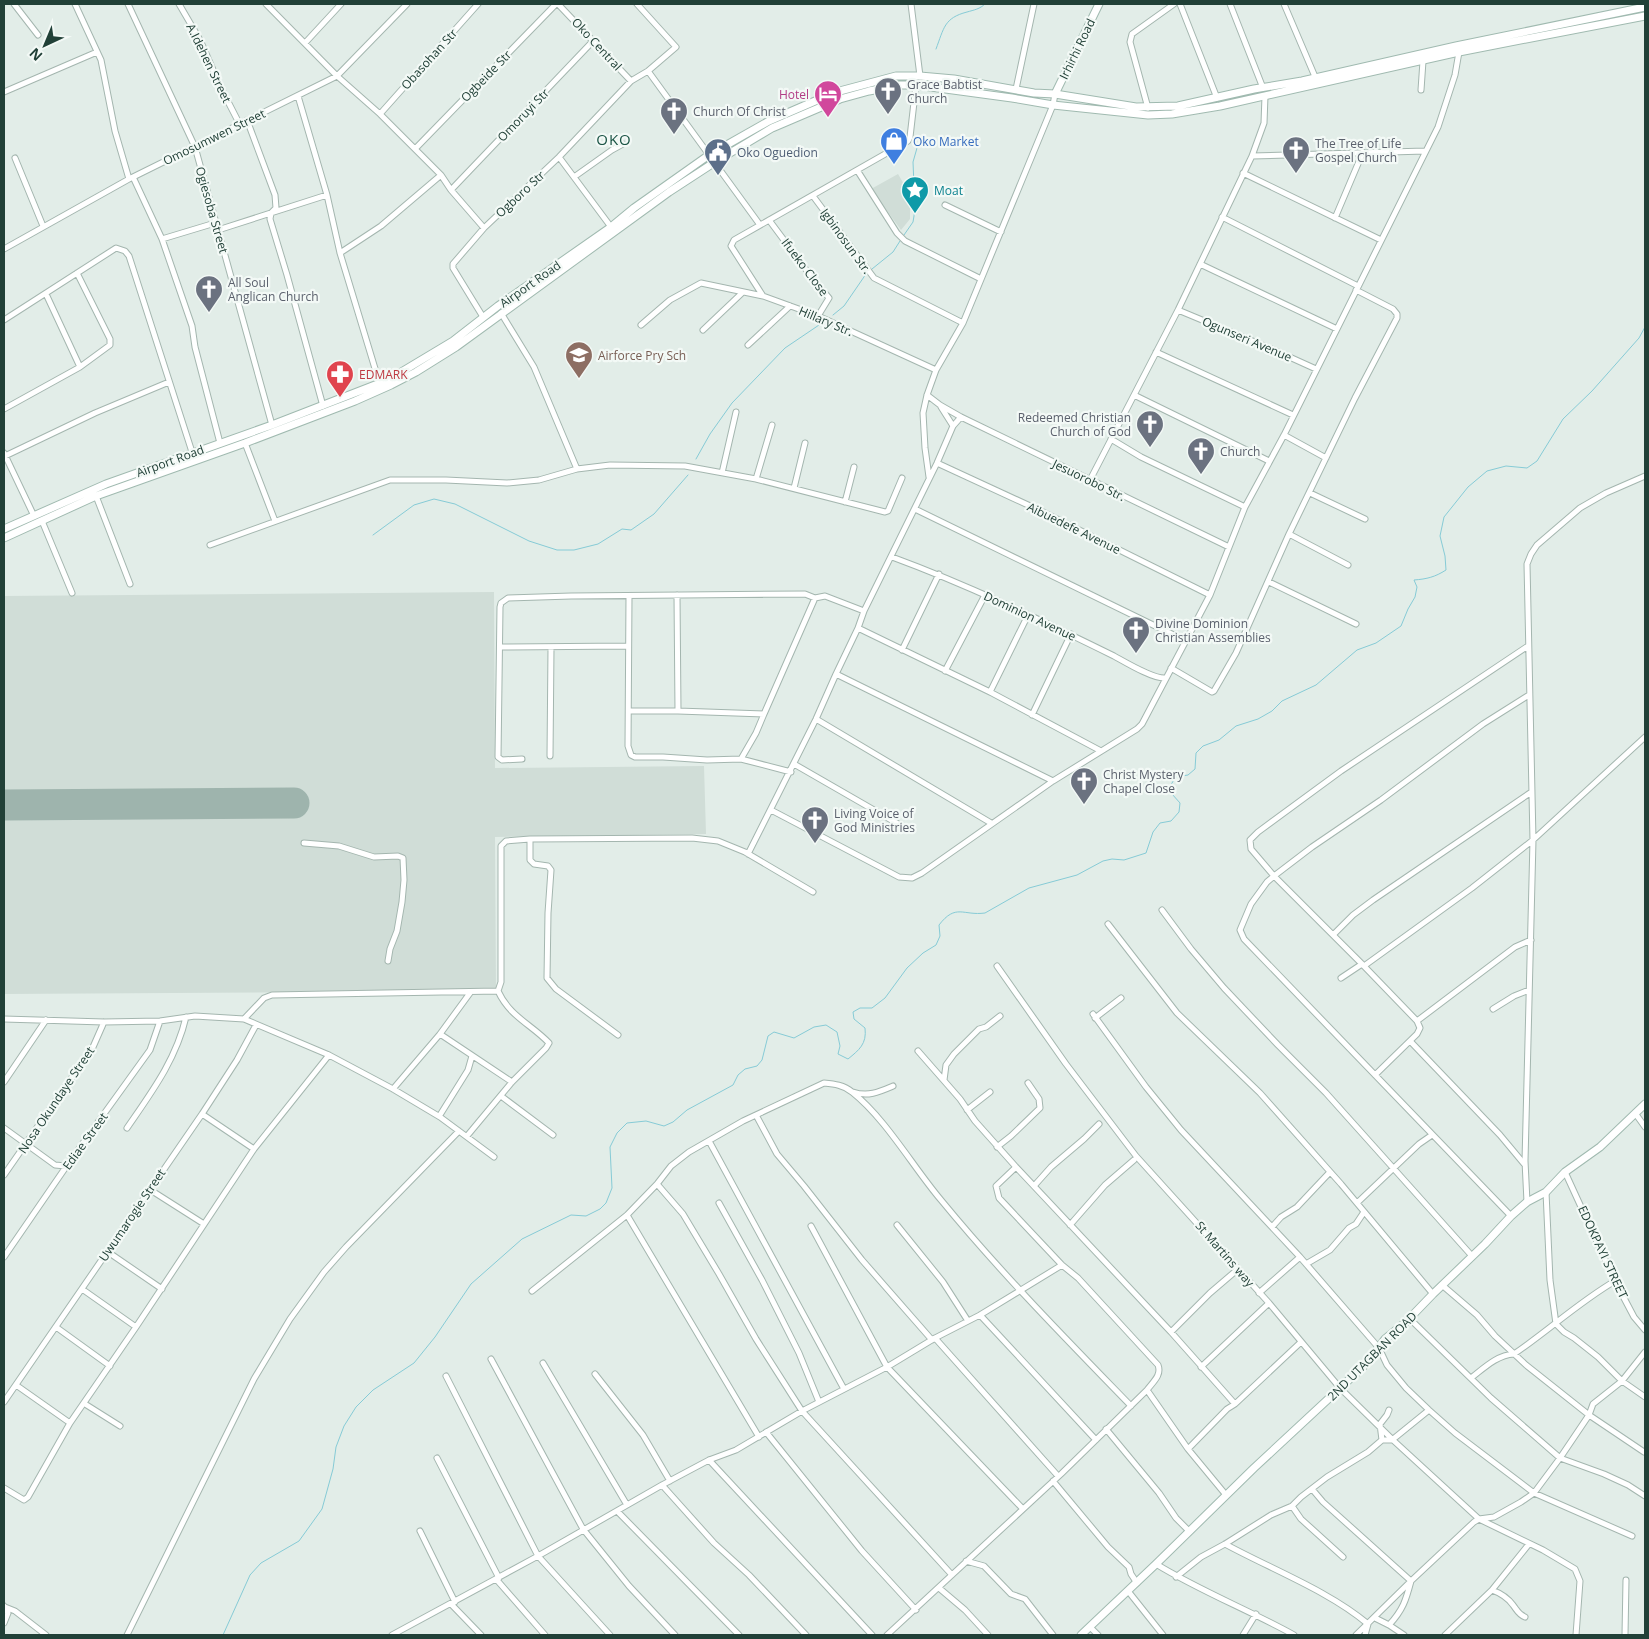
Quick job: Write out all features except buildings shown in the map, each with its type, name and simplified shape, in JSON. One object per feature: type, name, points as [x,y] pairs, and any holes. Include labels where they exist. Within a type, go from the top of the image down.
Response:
[{"type":"main road","name":"Irhirhi Road","points":[[1054,94],[1099,4]]},
{"type":"main road","points":[[1316,80],[1456,46],[1645,7]]},
{"type":"main road","points":[[1316,80],[1423,61],[1459,52],[1645,16]]},
{"type":"main road","name":"Airport Road","points":[[4,529],[106,484],[380,385],[439,350],[611,227],[634,208],[709,156],[769,121],[836,92],[896,76],[920,76],[954,79],[1034,93],[1054,94],[1148,108],[1178,106],[1263,88],[1316,80]]},
{"type":"main road","name":"Airport Road","points":[[4,538],[96,496],[246,443],[355,401],[416,372],[456,347],[501,313],[715,162],[772,128],[840,99],[900,85],[916,85],[1053,105],[1148,115],[1172,114],[1265,96],[1316,80]]},
{"type":"main road","name":"2ND UTAGBAN ROAD","points":[[1081,1635],[1226,1495],[1368,1363],[1385,1339],[1410,1319],[1511,1216],[1527,1202],[1546,1192],[1566,1172],[1600,1147],[1645,1104]]},
{"type":"street","points":[[14,4],[38,35]]},
{"type":"street","points":[[75,4],[101,60],[114,131],[131,178],[162,239],[192,326],[195,347],[220,444]]},
{"type":"street","name":"Ogiesoba Street","points":[[128,4],[194,146],[272,425]]},
{"type":"street","name":"A.Idehen Street","points":[[179,4],[200,40],[239,123]]},
{"type":"street","points":[[266,4],[273,6],[337,76],[380,114],[441,174],[451,190],[484,228]]},
{"type":"street","points":[[305,43],[341,4]]},
{"type":"street","name":"Omosumwen Street","points":[[4,249],[131,178],[337,76],[408,4]]},
{"type":"street","name":"Obasohan Str","points":[[380,114],[478,4]]},
{"type":"street","name":"Oko Central","points":[[557,4],[594,40],[631,81],[648,71],[676,47],[637,4]]},
{"type":"street","name":"Ogbeide Str","points":[[415,149],[557,4]]},
{"type":"street","points":[[912,4],[920,76]]},
{"type":"street","points":[[1016,89],[1034,4]]},
{"type":"street","points":[[1148,108],[1130,42],[1132,34],[1174,4]]},
{"type":"street","points":[[1180,4],[1217,98]]},
{"type":"street","points":[[1230,4],[1263,88]]},
{"type":"street","points":[[1284,4],[1316,80]]},
{"type":"street","name":"Omoruyi Str","points":[[451,190],[594,40]]},
{"type":"street","points":[[4,92],[98,52]]},
{"type":"street","points":[[771,810],[906,879],[912,878],[922,873],[1053,781],[1142,724],[1210,595],[1245,507],[1284,435],[1292,415],[1438,127],[1455,75],[1459,52]]},
{"type":"street","points":[[1421,90],[1423,61]]},
{"type":"street","points":[[648,71],[760,224]]},
{"type":"street","name":"Ogboro Str","points":[[482,318],[453,268],[453,264],[484,228],[559,157],[631,81]]},
{"type":"street","points":[[763,296],[731,246],[734,240],[908,141],[916,85]]},
{"type":"street","points":[[929,478],[923,413],[936,370],[963,323],[1053,105],[1054,94]]},
{"type":"street","points":[[298,96],[327,195],[340,253],[380,385]]},
{"type":"street","points":[[1090,480],[1178,310],[1252,156],[1264,124],[1265,96]]},
{"type":"street","points":[[247,120],[275,195],[276,208],[271,213],[270,219],[323,406]]},
{"type":"street","points":[[574,177],[623,144]]},
{"type":"street","points":[[1252,156],[1425,151]]},
{"type":"street","points":[[1335,218],[1363,152]]},
{"type":"street","points":[[559,157],[611,227]]},
{"type":"street","points":[[15,158],[43,226]]},
{"type":"street","points":[[857,170],[897,232],[905,241],[981,279]]},
{"type":"street","points":[[1243,173],[1381,240]]},
{"type":"street","points":[[340,253],[380,226],[441,174]]},
{"type":"street","points":[[218,230],[327,195]]},
{"type":"street","name":"Igbinosun Str.","points":[[813,196],[874,278],[963,323]]},
{"type":"street","points":[[945,204],[1001,232]]},
{"type":"street","points":[[1171,668],[1209,691],[1214,691],[1236,653],[1289,534],[1397,318],[1397,314],[1393,309],[1357,288],[1222,217]]},
{"type":"street","name":"Ifueko Close","points":[[769,220],[829,298],[818,316]]},
{"type":"street","points":[[162,239],[215,223]]},
{"type":"street","points":[[4,320],[116,248],[125,251],[129,256],[192,452]]},
{"type":"street","points":[[1200,264],[1337,328]]},
{"type":"street","points":[[4,409],[80,367],[106,348],[110,342],[77,273]]},
{"type":"street","name":"Hillary Str.","points":[[641,326],[670,300],[701,283],[706,283],[742,293],[763,296],[818,316],[936,370]]},
{"type":"street","points":[[703,330],[742,293]]},
{"type":"street","points":[[46,294],[80,367]]},
{"type":"street","points":[[748,345],[790,306]]},
{"type":"street","name":"Ogunseri Avenue","points":[[1178,310],[1316,369]]},
{"type":"street","points":[[501,313],[534,367],[577,469]]},
{"type":"street","points":[[1156,352],[1292,415]]},
{"type":"street","points":[[34,516],[4,455],[168,382]]},
{"type":"street","points":[[928,395],[940,405],[953,426]]},
{"type":"street","points":[[1134,395],[1269,461]]},
{"type":"street","name":"Jesuorobo Str.","points":[[940,405],[961,417],[1229,547]]},
{"type":"street","points":[[722,473],[736,412]]},
{"type":"street","points":[[748,854],[816,719],[858,628],[864,610],[915,509],[953,426],[961,417]]},
{"type":"street","points":[[756,479],[772,425]]},
{"type":"street","points":[[1284,435],[1326,458]]},
{"type":"street","points":[[1111,439],[1141,457],[1245,507]]},
{"type":"street","points":[[246,443],[275,521]]},
{"type":"street","points":[[794,488],[805,443]]},
{"type":"street","name":"Aibuedefe Avenue","points":[[937,463],[1042,511],[1210,595]]},
{"type":"street","points":[[210,545],[390,480],[507,483],[539,480],[577,469],[610,465],[686,466],[756,479],[885,512],[888,510],[902,478]]},
{"type":"street","points":[[845,502],[854,467]]},
{"type":"street","points":[[1527,1202],[1526,1166],[1533,840],[1527,564],[1537,546],[1580,508],[1606,493],[1645,476]]},
{"type":"street","points":[[1310,493],[1365,519]]},
{"type":"street","points":[[96,496],[130,584]]},
{"type":"street","points":[[915,509],[1186,641]]},
{"type":"street","points":[[42,521],[72,593]]},
{"type":"street","points":[[1289,534],[1348,565]]},
{"type":"street","name":"Dominion Avenue","points":[[892,556],[940,574],[1071,634],[1160,678],[1165,678]]},
{"type":"street","points":[[902,650],[940,574]]},
{"type":"street","points":[[1269,582],[1356,624]]},
{"type":"street","points":[[522,759],[502,760],[498,757],[500,607],[501,603],[508,598],[534,596],[805,594],[815,598],[825,596],[864,610]]},
{"type":"street","points":[[677,595],[678,711]]},
{"type":"street","points":[[945,671],[985,595]]},
{"type":"street","points":[[629,596],[628,746],[630,753],[634,757],[707,760],[741,759],[790,772]]},
{"type":"street","points":[[741,759],[756,733],[815,598]]},
{"type":"street","points":[[990,692],[1028,615]]},
{"type":"street","points":[[858,628],[990,692],[1101,751]]},
{"type":"street","points":[[1032,715],[1071,634]]},
{"type":"street","points":[[500,646],[551,648],[628,646]]},
{"type":"street","points":[[1375,1075],[1418,1034],[1420,1028],[1417,1021],[1274,876],[1250,849],[1250,840],[1340,771],[1528,646]]},
{"type":"street","points":[[550,756],[551,648]]},
{"type":"street","points":[[836,674],[1053,781]]},
{"type":"street","points":[[1511,1216],[1244,939],[1240,930],[1251,904],[1267,882],[1274,876],[1312,847],[1382,800],[1483,724],[1529,695]]},
{"type":"street","points":[[629,712],[678,711],[764,714]]},
{"type":"street","points":[[816,719],[991,823]]},
{"type":"street","points":[[1341,978],[1363,965],[1472,888],[1533,840],[1645,736]]},
{"type":"street","points":[[794,764],[900,825]]},
{"type":"street","points":[[1333,935],[1353,915],[1373,900],[1530,793]]},
{"type":"street","points":[[530,838],[530,860],[533,864],[549,866],[551,870],[547,978],[556,989],[618,1035]]},
{"type":"street","points":[[467,1136],[512,1082],[549,1043],[503,1004],[498,991],[500,990],[501,982],[502,846],[506,841],[530,838],[692,838],[718,842],[748,854],[813,892]]},
{"type":"street","points":[[304,843],[339,846],[374,857],[398,856],[403,858],[402,902],[397,931],[390,949],[388,961]]},
{"type":"street","points":[[1162,910],[1191,949],[1224,988],[1326,1094],[1472,1256]]},
{"type":"street","points":[[1108,924],[1177,1013],[1260,1093],[1330,1172],[1433,1294]]},
{"type":"street","points":[[1417,1021],[1515,947],[1530,940]]},
{"type":"street","name":"St Martins way","points":[[997,966],[1066,1064],[1136,1156],[1269,1303],[1340,1388],[1392,1440],[1479,1519],[1543,1550],[1575,1569],[1580,1582],[1576,1635]]},
{"type":"street","points":[[1493,1009],[1514,996],[1529,990]]},
{"type":"street","points":[[244,1019],[264,998],[272,995],[470,993],[498,991]]},
{"type":"street","points":[[393,1089],[440,1034],[470,993]]},
{"type":"street","points":[[1121,998],[1094,1016],[1146,1087],[1181,1130],[1300,1257],[1379,1348],[1387,1365],[1406,1388],[1455,1433],[1534,1493],[1632,1536]]},
{"type":"street","points":[[4,1019],[104,1022],[160,1022],[195,1016],[244,1019],[329,1055],[393,1089],[440,1116],[494,1157]]},
{"type":"street","points":[[944,1080],[946,1065],[954,1054],[979,1029],[986,1027],[1000,1016]]},
{"type":"street","points":[[127,1128],[172,1060],[186,1017]]},
{"type":"street","points":[[4,1082],[46,1020]]},
{"type":"street","name":"Nosa Okundaye Street","points":[[4,1175],[93,1047],[104,1022]]},
{"type":"street","name":"Ediae Street","points":[[4,1257],[66,1166],[150,1050],[160,1022]]},
{"type":"street","name":"Uwumarogie Street","points":[[4,1402],[202,1114],[237,1060],[256,1025]]},
{"type":"street","points":[[440,1034],[512,1082]]},
{"type":"street","points":[[1410,1041],[1500,1135],[1526,1166]]},
{"type":"street","points":[[918,1051],[944,1080],[975,1122],[1171,1332],[1235,1404]]},
{"type":"street","points":[[4,1488],[24,1500],[28,1497],[70,1423],[85,1404],[254,1149],[329,1055]]},
{"type":"street","points":[[440,1115],[468,1070],[472,1056]]},
{"type":"street","points":[[998,1147],[1040,1108],[1039,1099],[1028,1082]]},
{"type":"street","points":[[532,1291],[627,1215],[657,1184],[671,1166],[689,1152],[756,1115],[824,1083],[838,1084],[863,1095],[873,1094],[893,1086]]},
{"type":"street","points":[[851,1091],[886,1128],[940,1200],[1020,1292],[1131,1406]]},
{"type":"street","points":[[967,1110],[990,1092]]},
{"type":"street","points":[[501,1096],[553,1135]]},
{"type":"street","points":[[1635,1112],[1645,1127]]},
{"type":"street","points":[[202,1114],[254,1149]]},
{"type":"street","points":[[756,1115],[777,1154],[862,1260],[1058,1476]]},
{"type":"street","points":[[1034,1186],[1051,1167],[1099,1124]]},
{"type":"street","points":[[4,1128],[55,1165],[66,1166]]},
{"type":"street","points":[[127,1635],[254,1379],[290,1319],[324,1272],[341,1253],[459,1131]]},
{"type":"street","points":[[1357,1204],[1419,1144],[1432,1135]]},
{"type":"street","points":[[709,1141],[844,1389]]},
{"type":"street","points":[[1070,1225],[1105,1185],[1134,1160]]},
{"type":"street","points":[[887,1635],[1053,1481],[1131,1406],[1157,1378],[1158,1365],[1078,1278],[1062,1265],[999,1198],[996,1186],[1016,1167]]},
{"type":"street","points":[[1272,1227],[1281,1217],[1297,1207],[1330,1172]]},
{"type":"street","name":"EDOKPAYI STREET","points":[[1566,1172],[1615,1281],[1634,1317],[1645,1330]]},
{"type":"street","points":[[657,1184],[683,1214],[720,1274],[756,1339],[802,1411],[952,1575]]},
{"type":"street","points":[[149,1189],[204,1224]]},
{"type":"street","points":[[1546,1192],[1550,1280],[1556,1324],[1564,1332],[1598,1356],[1622,1381],[1645,1397]]},
{"type":"street","points":[[719,1203],[791,1337],[819,1402]]},
{"type":"street","points":[[1306,1264],[1330,1250],[1349,1228],[1356,1224],[1364,1212]]},
{"type":"street","points":[[627,1215],[759,1437]]},
{"type":"street","points":[[897,1224],[944,1282],[968,1321]]},
{"type":"street","points":[[811,1226],[887,1367],[1022,1508]]},
{"type":"street","points":[[108,1252],[162,1289]]},
{"type":"street","points":[[1259,1293],[1300,1257]]},
{"type":"street","points":[[392,1635],[538,1556],[662,1485],[709,1460],[736,1450],[802,1411],[887,1367],[933,1339],[1020,1292],[1062,1265]]},
{"type":"street","points":[[1171,1332],[1238,1268]]},
{"type":"street","points":[[1471,1378],[1498,1358],[1507,1354],[1514,1354],[1556,1324],[1594,1293],[1615,1281]]},
{"type":"street","points":[[1442,1285],[1477,1315],[1514,1354],[1589,1415],[1644,1452]]},
{"type":"street","points":[[82,1289],[136,1327]]},
{"type":"street","points":[[1201,1367],[1269,1303]]},
{"type":"street","points":[[980,1315],[1096,1440]]},
{"type":"street","points":[[1410,1319],[1491,1398],[1560,1458],[1604,1474],[1628,1485],[1645,1496]]},
{"type":"street","points":[[56,1327],[110,1366]]},
{"type":"street","points":[[1188,1449],[1227,1409],[1235,1404],[1301,1342]]},
{"type":"street","points":[[1356,1635],[1411,1581],[1479,1519],[1494,1517],[1534,1493],[1589,1415],[1593,1404],[1622,1381],[1645,1352]]},
{"type":"street","points":[[490,1359],[583,1529],[629,1586],[675,1635]]},
{"type":"street","points":[[543,1362],[627,1505]]},
{"type":"street","points":[[595,1374],[643,1435],[670,1481]]},
{"type":"street","points":[[446,1376],[538,1556],[610,1635]]},
{"type":"street","points":[[16,1385],[70,1423]]},
{"type":"street","points":[[1147,1390],[1188,1449],[1226,1495]]},
{"type":"street","points":[[85,1404],[120,1426]]},
{"type":"street","points":[[1382,1440],[1380,1424],[1388,1415],[1389,1410]]},
{"type":"street","points":[[1176,1576],[1201,1557],[1271,1514],[1292,1506],[1327,1477],[1368,1452],[1382,1440],[1392,1440],[1429,1410]]},
{"type":"street","points":[[1106,1429],[1159,1493],[1176,1518],[1189,1531]]},
{"type":"street","points":[[766,1432],[862,1551],[916,1610]]},
{"type":"street","points":[[438,1458],[498,1578],[545,1635]]},
{"type":"street","points":[[709,1460],[872,1635]]},
{"type":"street","points":[[1053,1481],[1108,1547],[1129,1567],[1131,1574],[1137,1582]]},
{"type":"street","points":[[662,1485],[714,1543],[749,1575],[806,1635]]},
{"type":"street","points":[[1312,1489],[1323,1502],[1411,1581]]},
{"type":"street","points":[[1292,1506],[1301,1519],[1343,1557]]},
{"type":"street","points":[[617,1511],[739,1635]]},
{"type":"street","points":[[420,1531],[453,1603],[481,1635]]},
{"type":"street","points":[[1225,1544],[1320,1593],[1359,1616],[1368,1624]]},
{"type":"street","points":[[1445,1635],[1492,1590],[1529,1544]]},
{"type":"street","points":[[966,1561],[984,1566],[1011,1594],[1024,1599],[1053,1635]]},
{"type":"street","points":[[1156,1564],[1176,1576],[1256,1614],[1294,1635]]},
{"type":"street","points":[[1625,1635],[1626,1580]]},
{"type":"street","points":[[1389,1625],[1400,1613],[1406,1601],[1411,1581]]},
{"type":"street","points":[[939,1588],[965,1610],[988,1635]]},
{"type":"street","points":[[1492,1590],[1506,1598],[1525,1617]]},
{"type":"street","points":[[1128,1591],[1163,1635]]},
{"type":"street","points":[[4,1607],[8,1613],[4,1624]]},
{"type":"street","points":[[4,1607],[15,1611],[46,1635]]},
{"type":"street","points":[[1244,1635],[1256,1614]]},
{"type":"street","points":[[1375,1618],[1404,1635]]},
{"type":"street","points":[[1365,1635],[1368,1624]]},
{"type":"street","points":[[1090,1627],[1098,1635]]},
{"type":"street","points":[[403,1630],[408,1635]]},
{"type":"shaded area","points":[[898,174],[908,191],[910,206],[910,219],[901,230],[871,189]]},
{"type":"shaded area","points":[[494,592],[495,768],[704,766],[706,834],[495,837],[496,991],[4,994],[4,596]]},
{"type":"waterway","points":[[936,49],[943,30],[949,21],[959,14],[977,9],[985,4]]},
{"type":"waterway","points":[[904,235],[913,222],[915,210],[913,162],[923,137]]},
{"type":"waterway","points":[[872,269],[893,252],[900,241]]},
{"type":"waterway","points":[[833,315],[844,306],[866,274]]},
{"type":"waterway","points":[[696,459],[710,434],[732,403],[785,348],[822,323]]},
{"type":"waterway","points":[[223,1635],[250,1575],[261,1563],[299,1541],[322,1509],[333,1469],[336,1447],[344,1426],[356,1407],[373,1390],[414,1363],[435,1337],[471,1284],[522,1239],[571,1215],[586,1216],[600,1209],[606,1203],[612,1188],[610,1147],[617,1133],[627,1123],[646,1121],[664,1126],[673,1122],[687,1110],[733,1085],[738,1075],[745,1069],[757,1066],[762,1060],[768,1036],[774,1032],[794,1038],[814,1027],[826,1025],[837,1032],[840,1046],[838,1054],[848,1059],[856,1053],[865,1038],[865,1028],[854,1019],[853,1012],[860,1008],[872,1008],[885,998],[907,968],[923,953],[936,945],[940,936],[939,925],[950,914],[955,912],[985,913],[1029,888],[1077,875],[1103,861],[1112,859],[1124,860],[1146,853],[1153,832],[1160,823],[1171,821],[1179,812],[1180,803],[1172,794],[1170,786],[1176,777],[1188,775],[1195,769],[1196,753],[1203,746],[1219,740],[1236,726],[1258,719],[1272,711],[1282,701],[1316,685],[1357,650],[1376,643],[1401,626],[1415,597],[1417,587],[1414,580],[1431,577],[1446,570],[1440,536],[1444,517],[1468,487],[1487,471],[1506,466],[1527,468],[1537,461],[1563,419],[1592,391],[1639,338],[1645,327]]},
{"type":"waterway","points":[[373,535],[414,505],[434,499],[455,504],[529,541],[557,550],[574,550],[598,544],[622,529],[631,530],[654,514],[688,475]]},
{"type":"runway","points":[[4,805],[294,803]]},
{"type":"place","name":"Grace Babtist Church","points":[[888,115]]},
{"type":"place","name":"Hotel","points":[[828,118]]},
{"type":"place","name":"Church Of Christ","points":[[674,135]]},
{"type":"place","name":"Oko Market","points":[[894,165]]},
{"type":"place","name":"The Tree of Life Gospel Church","points":[[1296,174]]},
{"type":"place","name":"Oko Oguedion","points":[[718,176]]},
{"type":"place","name":"Moat","points":[[915,214]]},
{"type":"place","name":"All Soul Anglican Church","points":[[209,313]]},
{"type":"place","name":"Airforce Pry Sch","points":[[579,379]]},
{"type":"place","name":"EDMARK","points":[[340,398]]},
{"type":"place","name":"Redeemed Christian Church of God","points":[[1150,448]]},
{"type":"place","name":"Church","points":[[1201,475]]},
{"type":"place","name":"Divine Dominion Christian Assemblies","points":[[1136,654]]},
{"type":"place","name":"Christ Mystery Chapel Close","points":[[1084,805]]},
{"type":"place","name":"Living Voice of God Ministries","points":[[815,844]]},
{"type":"district","name":"OKO","points":[[614,139]]}]
